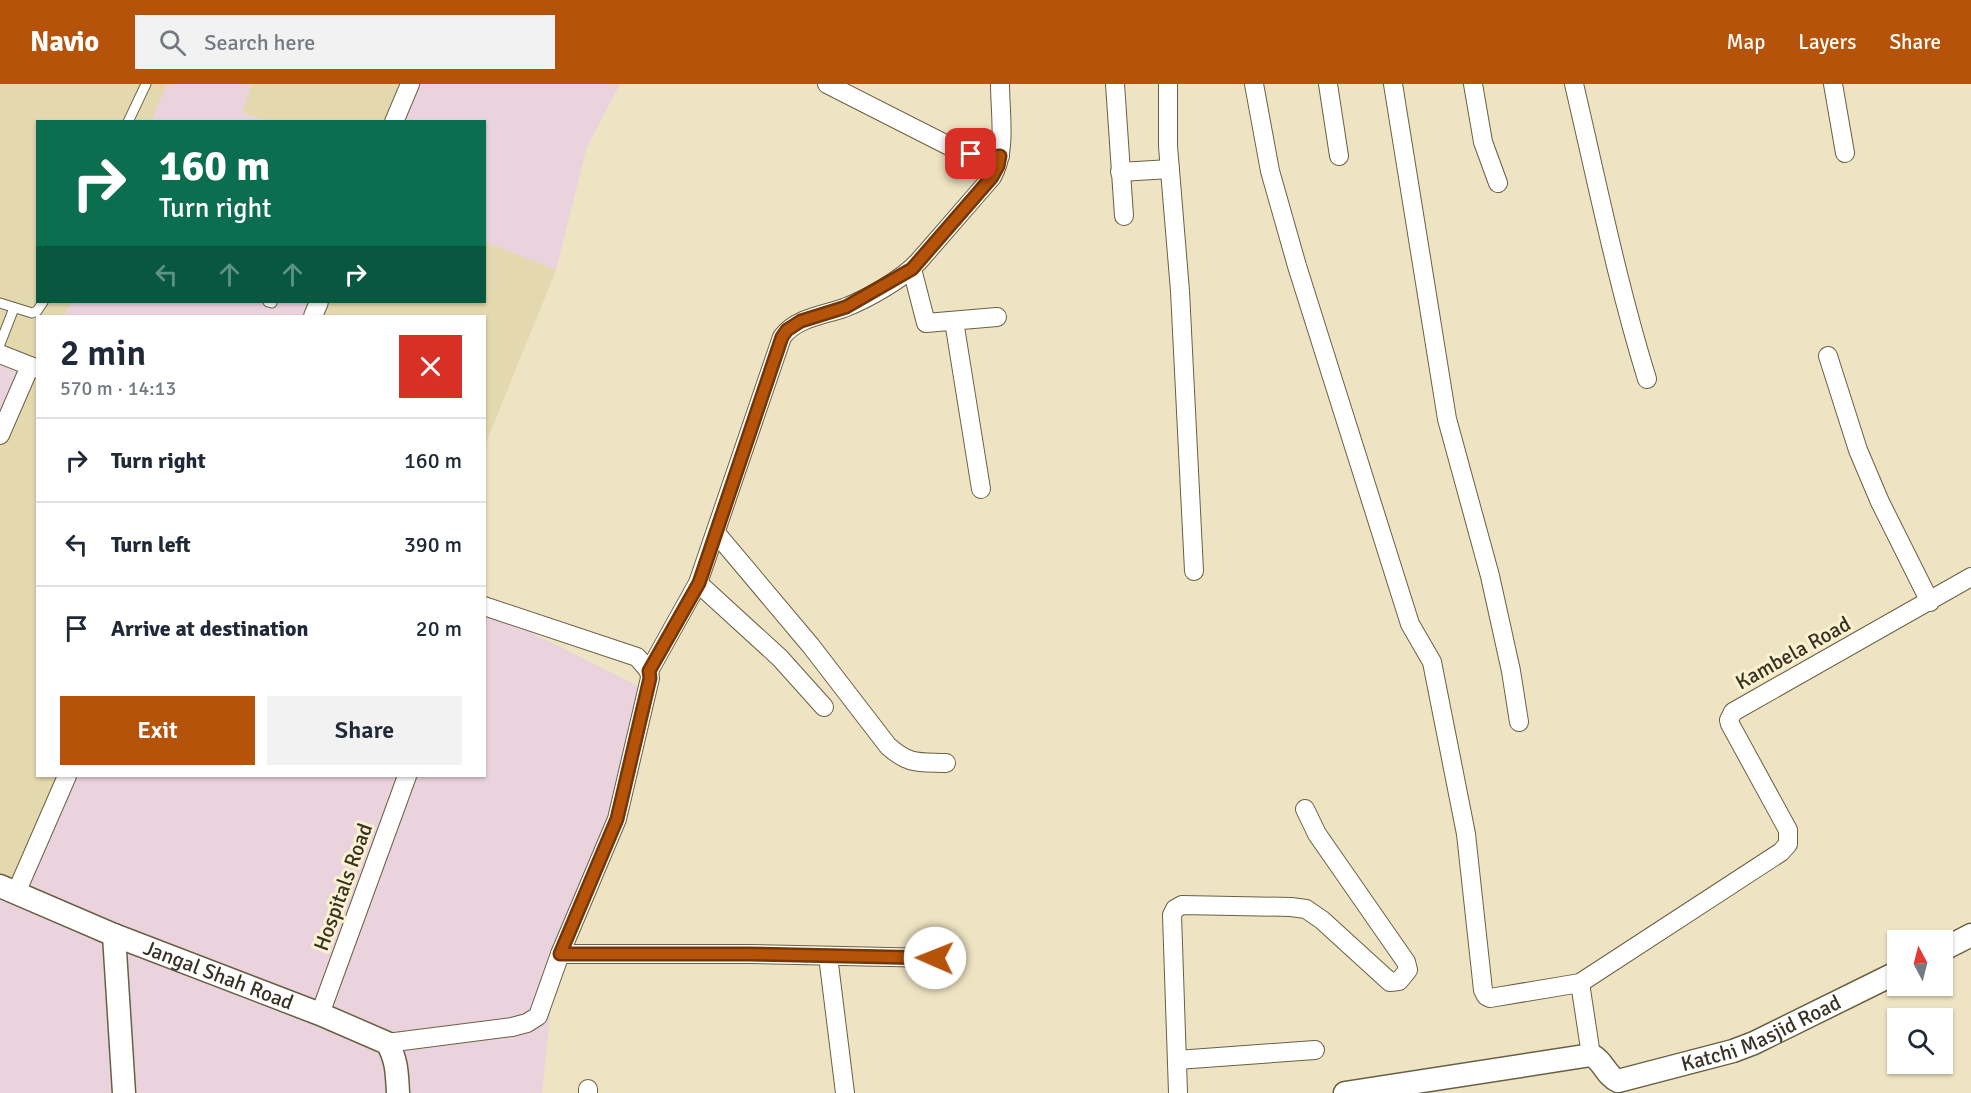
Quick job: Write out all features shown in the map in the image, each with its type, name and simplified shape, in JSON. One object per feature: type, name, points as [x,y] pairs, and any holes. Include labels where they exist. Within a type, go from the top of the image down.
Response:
[{"type":"street","points":[[395,120],[410,84]]},
{"type":"street","points":[[827,84],[957,150],[984,158],[1000,156]]},
{"type":"street","points":[[649,671],[699,583],[782,337],[787,330],[801,321],[846,307],[912,269],[992,177],[1000,156],[1000,84]]},
{"type":"street","points":[[1115,84],[1124,216]]},
{"type":"street","points":[[1168,84],[1168,146],[1180,291],[1194,571]]},
{"type":"street","points":[[1254,84],[1270,171],[1297,266],[1410,624],[1432,662],[1466,834],[1483,990],[1490,998],[1580,983],[1591,1055]]},
{"type":"street","points":[[1328,84],[1340,156]]},
{"type":"street","points":[[1393,84],[1447,419],[1492,586],[1512,671],[1519,722]]},
{"type":"street","points":[[1473,84],[1483,142],[1498,183]]},
{"type":"street","points":[[1574,84],[1626,303],[1647,379]]},
{"type":"street","points":[[1833,84],[1845,153]]},
{"type":"street","points":[[1120,172],[1170,169]]},
{"type":"street","points":[[912,269],[926,323],[997,317]]},
{"type":"street","points":[[954,321],[981,489]]},
{"type":"street","points":[[0,354],[34,368],[0,435]]},
{"type":"street","points":[[1828,356],[1858,450],[1880,502],[1930,602]]},
{"type":"street","points":[[716,533],[817,655],[888,746],[899,756],[910,761],[946,763]]},
{"type":"street","name":"Kambela Road","points":[[1580,983],[1781,852],[1788,844],[1790,838],[1788,830],[1730,724],[1729,720],[1733,712],[1971,577]]},
{"type":"street","points":[[699,583],[780,658],[825,707]]},
{"type":"street","points":[[398,1093],[397,1066],[394,1053],[387,1043],[527,1023],[538,1016],[560,954],[617,819],[650,678],[649,671],[637,657],[486,607]]},
{"type":"street","points":[[8,890],[66,777]]},
{"type":"street","name":"Hospitals Road","points":[[320,1014],[407,777]]},
{"type":"street","points":[[1178,1093],[1172,915],[1175,909],[1182,905],[1306,909],[1322,920],[1390,981],[1399,981],[1408,970],[1406,962],[1317,834],[1305,809]]},
{"type":"street","name":"Jangal Shah Road","points":[[8,890],[114,935],[320,1014],[387,1043]]},
{"type":"street","points":[[114,935],[124,1093]]},
{"type":"street","points":[[1953,944],[1971,935]]},
{"type":"street","points":[[560,954],[748,954],[935,958]]},
{"type":"street","points":[[828,956],[845,1093]]},
{"type":"street","name":"Katchi Masjid Road","points":[[1619,1087],[1754,1043],[1887,977]]},
{"type":"street","points":[[1177,1060],[1315,1050]]},
{"type":"street","points":[[1345,1093],[1591,1055],[1596,1057],[1619,1087]]},
{"type":"lane","points":[[129,120],[146,84]]},
{"type":"lane","points":[[0,303],[32,313],[42,303]]},
{"type":"lane","points":[[0,344],[14,308]]},
{"type":"shaded area","points":[[0,84],[620,84],[587,147],[556,270],[486,443],[486,315],[36,315],[36,777],[486,777],[486,596],[504,619],[652,693],[551,1006],[542,1093],[0,1093]]},
{"type":"shaded area","points":[[0,84],[167,84],[151,120],[36,120],[36,303],[70,303],[64,315],[36,315],[36,777],[67,777],[16,893],[0,886],[0,435],[30,367],[0,354]]},
{"type":"shaded area","points":[[252,84],[410,84],[394,120],[263,120],[242,112]]},
{"type":"shaded area","points":[[486,242],[556,270],[486,443],[486,315],[313,315],[319,303],[486,303]]},
{"type":"route","points":[[935,958],[748,954],[560,954],[617,819],[650,678],[649,671],[699,583],[782,337],[787,330],[801,321],[846,307],[912,269],[992,177],[998,166],[1000,156],[984,158],[971,154]]}]
